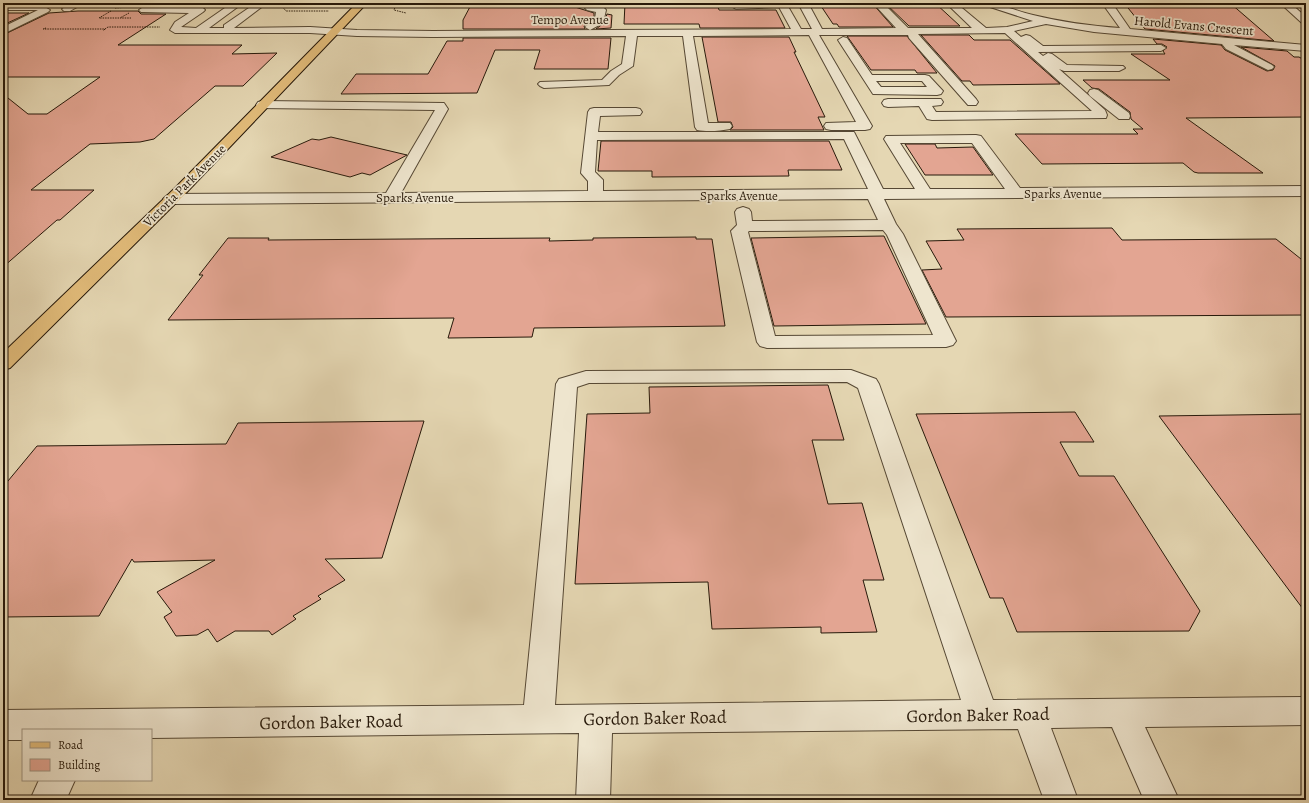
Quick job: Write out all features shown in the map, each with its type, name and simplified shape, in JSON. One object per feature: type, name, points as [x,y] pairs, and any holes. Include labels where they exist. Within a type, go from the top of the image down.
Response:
[{"type":"main road","name":"Victoria Park Avenue","points":[[3,364],[171,199],[362,3]]},
{"type":"street","points":[[3,4],[52,3]]},
{"type":"street","points":[[67,10],[80,3]]},
{"type":"street","points":[[156,3],[144,10],[200,10],[184,20],[171,20]]},
{"type":"street","points":[[198,31],[238,3]]},
{"type":"street","points":[[223,30],[262,3]]},
{"type":"street","points":[[688,33],[702,127],[865,126],[816,32],[803,3]]},
{"type":"street","points":[[878,3],[901,28],[913,36],[972,102]]},
{"type":"street","points":[[951,3],[978,28],[984,31]]},
{"type":"street","name":"Harold Evans Crescent","points":[[987,3],[1045,21],[1227,44],[1306,48]]},
{"type":"street","points":[[1107,3],[1127,32]]},
{"type":"street","points":[[1285,3],[1306,22]]},
{"type":"street","points":[[736,6],[782,4],[798,32]]},
{"type":"street","points":[[3,7],[38,6],[44,10],[3,31]]},
{"type":"street","points":[[590,8],[601,11],[600,21],[590,27]]},
{"type":"street","name":"Tempo Avenue","points":[[184,20],[178,24],[174,30],[310,30],[401,34],[610,28],[632,33],[816,32],[874,40],[870,32],[909,32]]},
{"type":"street","points":[[909,32],[1010,30],[1045,21]]},
{"type":"street","points":[[731,22],[735,33]]},
{"type":"street","points":[[1010,30],[1040,49],[1124,116]]},
{"type":"street","points":[[923,102],[932,116],[1101,115],[1101,113],[1010,30]]},
{"type":"street","points":[[544,84],[605,83],[615,73],[627,66],[632,33]]},
{"type":"street","points":[[840,36],[868,78],[877,91],[937,91],[925,78],[868,78]]},
{"type":"street","points":[[1040,49],[1178,48],[1227,44],[1268,67]]},
{"type":"street","points":[[1050,57],[1133,57]]},
{"type":"street","points":[[1064,68],[1119,68]]},
{"type":"street","points":[[1073,101],[1088,101]]},
{"type":"street","points":[[888,102],[988,102]]},
{"type":"street","points":[[1011,102],[1023,116]]},
{"type":"street","points":[[262,105],[440,106],[442,109],[391,197]]},
{"type":"street","points":[[592,130],[638,118]]},
{"type":"street","points":[[592,130],[849,135],[876,194],[888,225],[895,234],[946,341],[767,342],[740,231],[743,208],[888,225]]},
{"type":"street","points":[[592,130],[588,173],[596,180],[595,196]]},
{"type":"street","points":[[926,194],[891,139],[976,139],[1016,193]]},
{"type":"street","name":"Sparks Avenue","points":[[171,199],[595,196],[743,208],[876,194],[1306,191]]},
{"type":"street","points":[[539,719],[540,686],[567,384],[586,377],[851,376],[868,384],[982,715]]},
{"type":"street","name":"Gordon Baker Road","points":[[3,725],[88,727],[539,719],[1306,711]]},
{"type":"street","points":[[1122,713],[1162,800]]},
{"type":"street","points":[[1029,714],[1061,800]]},
{"type":"street","points":[[593,800],[596,719]]},
{"type":"street","points":[[47,800],[57,781]]},
{"type":"path","points":[[91,3],[120,3]]},
{"type":"path","points":[[280,4],[286,11],[330,11]]},
{"type":"path","points":[[401,5],[395,7],[394,10],[406,13]]},
{"type":"path","points":[[111,11],[99,18],[120,18]]},
{"type":"path","points":[[50,26],[43,29],[161,27]]},
{"type":"building","points":[[472,3],[576,3],[575,7],[594,13],[594,18],[584,26],[585,29],[463,29],[463,20]]},
{"type":"building","points":[[625,3],[717,3],[719,10],[776,10],[785,28],[700,28],[699,24],[624,24]]},
{"type":"building","points":[[819,3],[872,3],[893,27],[839,27],[837,24],[833,24]]},
{"type":"building","points":[[885,3],[935,3],[960,26],[909,26]]},
{"type":"building","points":[[1124,3],[1230,3],[1274,41],[1145,29]]},
{"type":"building","points":[[78,11],[138,11],[141,14],[166,14],[118,45],[242,45],[232,54],[277,53],[243,86],[215,86],[154,139],[140,142],[90,144],[31,190],[94,190],[3,267],[3,94],[28,114],[47,114],[100,77],[3,77],[3,35],[49,13]]},
{"type":"building","points":[[3,13],[29,13],[3,25]]},
{"type":"building","points":[[607,14],[612,15],[611,28],[596,29],[604,23]]},
{"type":"building","points":[[921,35],[969,35],[974,40],[1010,40],[1060,84],[973,85],[970,81],[962,81]]},
{"type":"building","points":[[847,36],[907,36],[937,73],[917,73],[915,70],[871,70]]},
{"type":"building","points":[[702,37],[789,37],[796,52],[794,52],[825,117],[818,117],[824,130],[730,130],[733,127],[731,122],[718,122]]},
{"type":"building","points":[[463,38],[611,38],[608,69],[534,69],[540,50],[495,50],[477,93],[341,94],[356,74],[428,74],[447,41],[463,41]]},
{"type":"building","points":[[1153,39],[1221,45],[1225,50],[1267,71],[1273,70],[1275,66],[1241,47],[1287,51],[1294,57],[1299,57],[1306,61],[1306,117],[1186,118],[1263,173],[1198,173],[1194,172],[1183,163],[1042,164],[1015,134],[1138,134],[1133,129],[1143,129],[1131,119],[1130,112],[1099,89],[1092,88],[1083,80],[1170,80],[1131,54],[1165,54],[1163,51],[1167,47],[1162,44],[1157,44]]},
{"type":"building","points":[[331,137],[407,155],[370,175],[362,173],[350,177],[271,157],[312,139],[319,140]]},
{"type":"building","points":[[601,141],[829,141],[842,170],[788,170],[789,176],[652,177],[652,171],[598,171]]},
{"type":"building","points":[[905,144],[935,144],[937,148],[973,147],[993,175],[925,175]]},
{"type":"building","points":[[1112,228],[1122,240],[1276,239],[1306,263],[1306,315],[946,317],[922,270],[942,269],[926,241],[964,240],[957,229]]},
{"type":"building","points":[[884,236],[926,324],[774,326],[751,238]]},
{"type":"building","points":[[696,237],[696,239],[712,239],[725,326],[534,328],[532,337],[448,338],[454,318],[168,320],[203,275],[199,275],[228,238],[269,238],[268,240],[550,238],[549,241],[593,240],[593,238]]},
{"type":"building","points":[[828,385],[844,440],[812,440],[828,504],[862,503],[884,580],[863,580],[877,632],[821,633],[821,627],[712,629],[708,582],[575,584],[587,414],[650,413],[649,387]]},
{"type":"building","points":[[1075,412],[1094,442],[1060,442],[1079,476],[1114,476],[1200,611],[1189,631],[1017,632],[1003,598],[990,598],[916,414]]},
{"type":"building","points":[[1306,414],[1306,613],[1159,416]]},
{"type":"building","points":[[424,421],[382,558],[325,559],[345,580],[318,596],[321,599],[293,616],[296,619],[272,635],[269,631],[235,631],[217,642],[208,629],[197,635],[176,636],[164,617],[172,612],[157,592],[215,560],[134,562],[132,559],[99,616],[3,617],[3,487],[37,446],[226,444],[238,423]]}]
